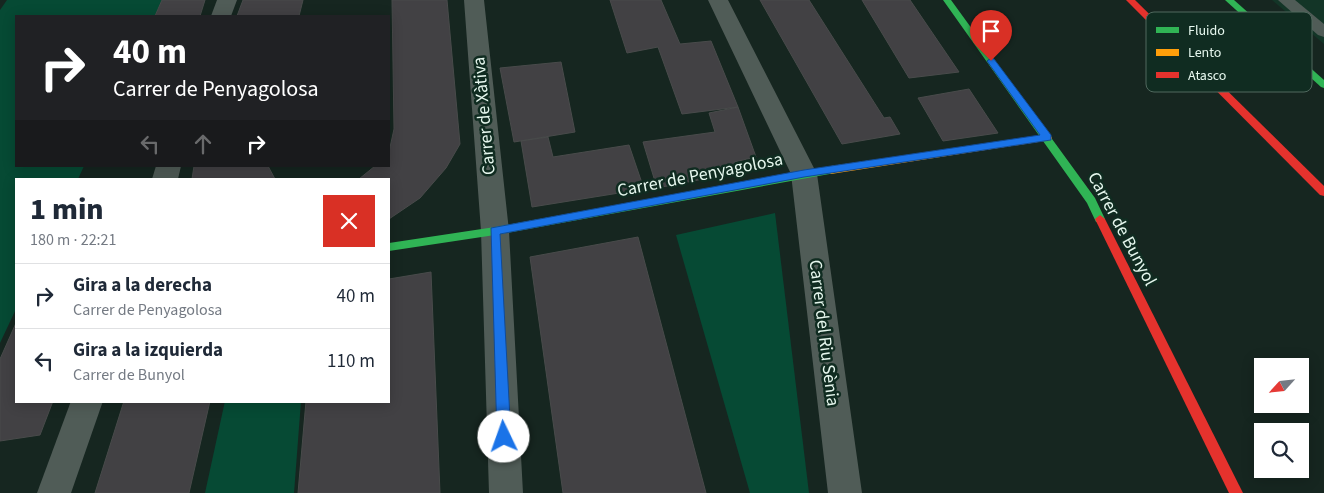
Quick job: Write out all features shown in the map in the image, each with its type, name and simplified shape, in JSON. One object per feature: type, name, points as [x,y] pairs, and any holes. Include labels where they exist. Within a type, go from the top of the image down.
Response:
[{"type":"street","points":[[221,15],[227,0]]},
{"type":"street","name":"Carrer de Xàtiva","points":[[474,0],[494,231],[506,493]]},
{"type":"street","name":"Carrer del Riu Sènia","points":[[718,0],[804,174],[844,493]]},
{"type":"street","name":"Carrer de Bunyol","points":[[947,0],[1091,200],[1236,493]]},
{"type":"street","points":[[1130,0],[1146,16]]},
{"type":"street","points":[[1229,0],[1242,12]]},
{"type":"street","points":[[1312,74],[1324,85]]},
{"type":"street","points":[[1223,92],[1324,192]]},
{"type":"street","name":"Carrer de Penyagolosa","points":[[390,247],[494,231],[804,174],[1047,138]]},
{"type":"street","points":[[54,493],[86,403]]},
{"type":"lane","points":[[1286,0],[1300,12]]},
{"type":"lane","points":[[1312,22],[1324,32]]},
{"type":"shaded area","points":[[7,0],[162,0],[155,15],[15,15],[15,167],[84,167],[78,178],[15,178],[15,311],[0,343],[0,10]]},
{"type":"shaded area","points":[[1272,0],[1324,0],[1324,44],[1312,34],[1312,12],[1286,12]]},
{"type":"shaded area","points":[[775,213],[809,493],[750,493],[676,235]]},
{"type":"shaded area","points":[[225,403],[301,403],[294,493],[205,493]]},
{"type":"building","points":[[162,0],[205,0],[200,15],[155,15]]},
{"type":"building","points":[[243,0],[303,0],[299,15],[237,15]]},
{"type":"building","points":[[392,0],[447,0],[460,144],[446,168],[420,198],[390,218],[390,178],[360,178],[374,167],[390,167],[390,147],[394,129]]},
{"type":"building","points":[[610,0],[661,0],[680,44],[711,41],[738,107],[682,114],[658,47],[627,53]]},
{"type":"building","points":[[760,0],[809,0],[884,118],[890,117],[900,134],[842,144]]},
{"type":"building","points":[[862,0],[910,0],[959,72],[909,78]]},
{"type":"building","points":[[561,62],[575,132],[514,142],[500,68]]},
{"type":"building","points":[[969,89],[998,133],[943,141],[918,98]]},
{"type":"building","points":[[738,107],[756,157],[734,162],[739,172],[657,188],[643,142],[715,132],[709,113]]},
{"type":"building","points":[[548,137],[553,157],[629,145],[644,189],[532,207],[521,141]]},
{"type":"building","points":[[194,167],[269,167],[274,178],[192,178]]},
{"type":"building","points":[[638,237],[706,493],[563,493],[530,257]]},
{"type":"building","points":[[431,272],[440,493],[298,493],[306,403],[390,403],[390,279]]},
{"type":"building","points":[[15,325],[15,403],[52,403],[40,435],[0,441],[0,359]]},
{"type":"building","points":[[123,403],[210,403],[189,493],[95,493]]},
{"type":"traffic: fast","points":[[947,0],[1091,201],[1100,219]]},
{"type":"traffic: fast","points":[[1229,0],[1242,12]]},
{"type":"traffic: fast","points":[[1312,74],[1324,85]]},
{"type":"traffic: fast","points":[[390,247],[495,231],[831,170]]},
{"type":"traffic: slow","points":[[831,170],[1047,138]]},
{"type":"traffic: jam","points":[[1130,0],[1146,16]]},
{"type":"traffic: jam","points":[[1223,92],[1324,192]]},
{"type":"traffic: jam","points":[[1100,219],[1236,493]]},
{"type":"route","points":[[504,437],[494,231],[804,174],[1047,138],[991,61]]}]
